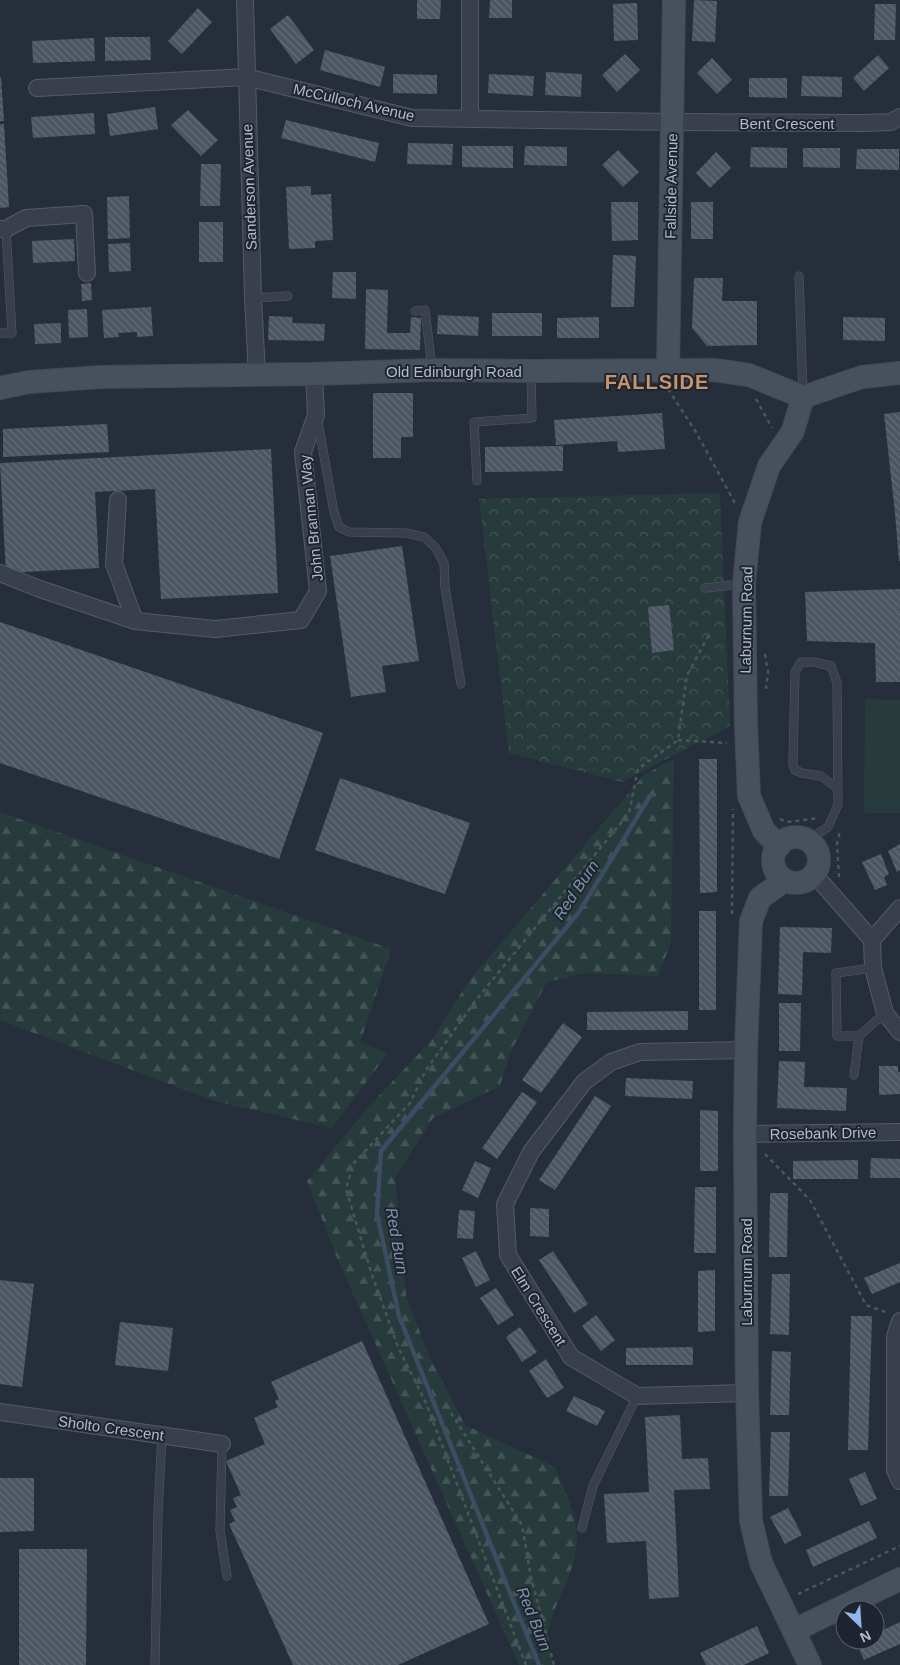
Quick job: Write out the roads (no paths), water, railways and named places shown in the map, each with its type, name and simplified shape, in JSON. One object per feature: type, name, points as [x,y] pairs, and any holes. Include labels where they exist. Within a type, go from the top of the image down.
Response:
[{"type":"street","name":"Sanderson Avenue","points":[[245,0],[253,298],[257,374]]},
{"type":"street","points":[[470,0],[470,119]]},
{"type":"street","name":"Fallside Avenue","points":[[671,378],[674,0]]},
{"type":"street","name":"McCulloch Avenue","points":[[37,88],[246,77],[412,118],[673,122]]},
{"type":"street","name":"Bent Crescent","points":[[673,122],[863,123],[891,122],[900,117]]},
{"type":"street","points":[[3,229],[26,218],[84,214],[87,273]]},
{"type":"street","name":"Old Edinburgh Road","points":[[0,388],[29,382],[101,377],[314,374],[432,370],[530,371],[671,378],[714,370],[749,375],[803,397]]},
{"type":"street","points":[[803,397],[862,377],[900,373]]},
{"type":"street","name":"John Brannan Way","points":[[0,572],[40,589],[134,621],[214,629],[301,620],[318,591],[302,452],[316,415],[314,374]]},
{"type":"street","name":"Laburnum Road","points":[[779,846],[764,831],[749,796],[746,744],[744,584],[750,522],[769,466],[793,431],[803,397]]},
{"type":"street","points":[[118,500],[114,564],[134,621]]},
{"type":"street","points":[[789,838],[808,840],[813,845],[819,858],[816,871],[812,877],[799,883],[785,880],[776,870],[774,864],[775,851],[779,846],[789,838]]},
{"type":"street","points":[[812,877],[821,882],[872,940],[873,968],[885,1013],[900,1032]]},
{"type":"street","name":"Laburnum Road","points":[[785,880],[760,898],[751,921],[745,1134],[747,1393],[751,1521],[762,1563],[810,1665]]},
{"type":"street","points":[[872,940],[900,908]]},
{"type":"street","name":"Elm Crescent","points":[[637,1396],[571,1357],[508,1255],[505,1204],[532,1152],[584,1082],[611,1062],[640,1052],[746,1050]]},
{"type":"street","name":"Rosebank Drive","points":[[745,1134],[900,1132]]},
{"type":"street","points":[[894,1317],[895,1470],[900,1482]]},
{"type":"street","points":[[637,1396],[747,1393]]},
{"type":"street","name":"Sholto Crescent","points":[[0,1412],[222,1444]]},
{"type":"street","points":[[794,1630],[900,1580]]},
{"type":"lane","points":[[0,333],[12,333],[3,229]]},
{"type":"lane","points":[[799,276],[803,397]]},
{"type":"lane","points":[[253,298],[288,296]]},
{"type":"lane","points":[[415,311],[425,310],[432,370]]},
{"type":"lane","points":[[477,481],[474,422],[532,418],[530,371]]},
{"type":"lane","points":[[316,415],[338,527],[349,532],[424,536],[435,547],[444,563],[445,587],[461,684]]},
{"type":"lane","points":[[705,588],[744,584]]},
{"type":"lane","points":[[808,840],[828,827],[838,805],[837,682],[831,666],[814,662],[801,662],[794,672],[793,764],[795,770],[821,776],[837,788]]},
{"type":"lane","points":[[859,1036],[837,1036],[836,973],[873,968]]},
{"type":"lane","points":[[854,1075],[859,1036],[885,1013]]},
{"type":"lane","points":[[582,1528],[593,1486],[637,1396]]},
{"type":"lane","points":[[155,1665],[158,1512],[162,1435]]},
{"type":"lane","points":[[222,1444],[220,1531],[227,1576]]},
{"type":"waterway","name":"Red Burn","points":[[539,1665],[399,1316],[377,1214],[381,1151],[579,912],[650,796]]},
{"type":"district","name":"FALLSIDE","points":[[657,382]]}]
